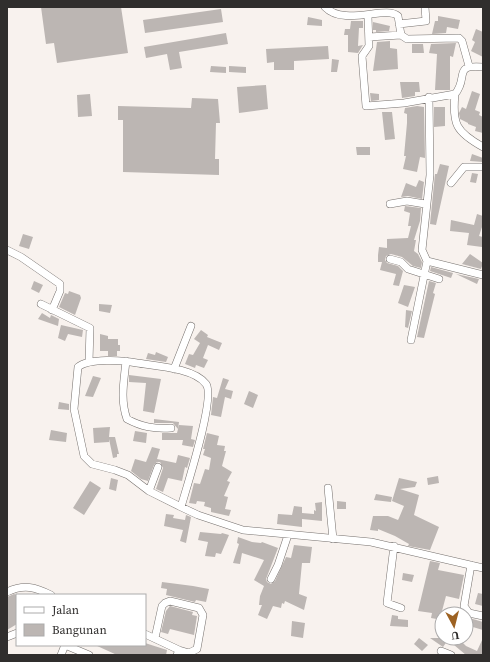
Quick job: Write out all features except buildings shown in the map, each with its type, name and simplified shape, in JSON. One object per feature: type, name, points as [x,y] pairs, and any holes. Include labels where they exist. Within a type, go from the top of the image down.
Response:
[{"type":"street","points":[[325,7],[335,13],[357,16],[368,16],[392,12],[398,16],[401,35]]},
{"type":"street","points":[[399,24],[426,21],[425,7]]},
{"type":"street","points":[[368,16],[369,46],[362,56],[366,106],[404,103],[429,97],[455,94],[459,90],[462,73],[469,66],[483,67]]},
{"type":"street","points":[[369,37],[401,35],[407,39],[459,38],[462,41],[469,66]]},
{"type":"street","points":[[455,94],[454,120],[457,126],[466,137],[483,147]]},
{"type":"street","points":[[429,97],[430,174],[421,243],[424,256],[428,261],[483,275]]},
{"type":"street","points":[[451,183],[464,167],[483,167]]},
{"type":"street","points":[[390,204],[407,201],[426,204]]},
{"type":"street","points":[[7,250],[21,256],[60,284],[60,290],[52,310]]},
{"type":"street","points":[[390,259],[398,261],[408,269],[439,279]]},
{"type":"street","points":[[411,340],[428,261]]},
{"type":"street","points":[[41,304],[90,328],[89,362]]},
{"type":"street","points":[[174,369],[192,326]]},
{"type":"street","points":[[126,361],[122,396],[123,409],[127,419],[140,426],[154,429],[171,428]]},
{"type":"street","points":[[181,508],[198,448],[208,391],[206,384],[191,374],[174,369],[126,361],[89,362],[78,367],[74,409],[84,456],[92,464],[128,475],[149,491],[181,508],[198,516],[243,530],[394,546],[483,568]]},
{"type":"street","points":[[149,491],[158,467]]},
{"type":"street","points":[[328,488],[333,539]]},
{"type":"street","points":[[271,579],[278,565],[288,535]]},
{"type":"street","points":[[394,546],[387,603],[401,608]]},
{"type":"street","points":[[471,565],[464,606],[469,613],[483,616]]},
{"type":"street","points":[[7,592],[17,588],[29,586],[49,594]]},
{"type":"street","points":[[146,634],[155,638],[178,653],[189,653],[197,649],[203,615],[199,608],[170,602],[165,603],[162,606],[155,638]]},
{"type":"street","points":[[67,646],[89,655]]},
{"type":"street","points":[[441,651],[451,655]]}]
